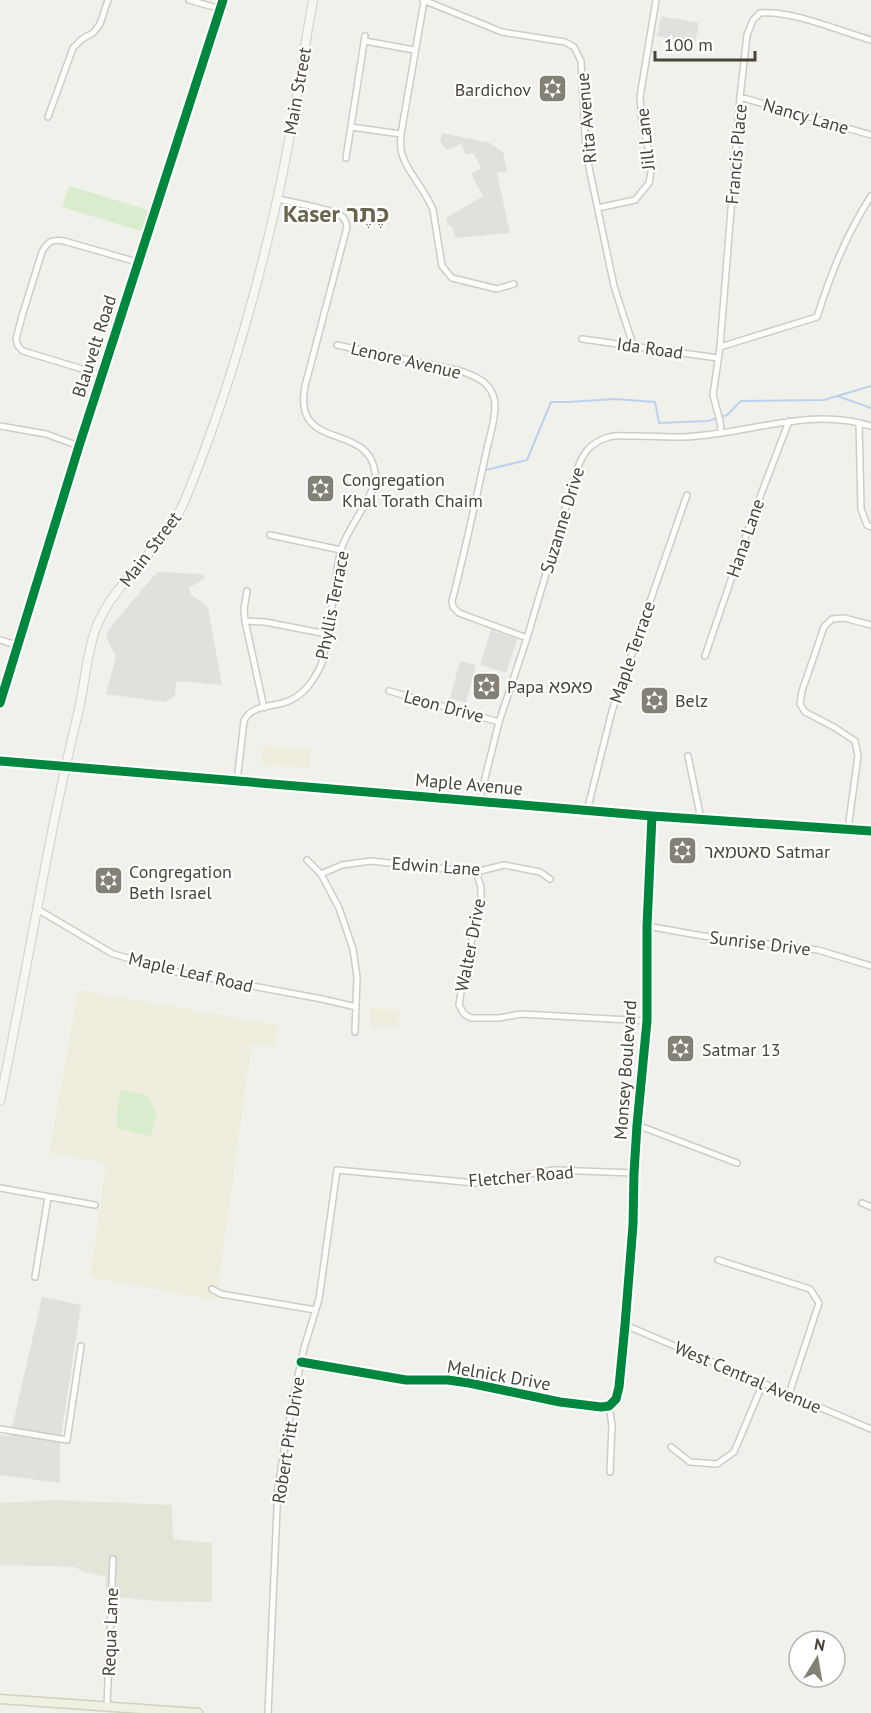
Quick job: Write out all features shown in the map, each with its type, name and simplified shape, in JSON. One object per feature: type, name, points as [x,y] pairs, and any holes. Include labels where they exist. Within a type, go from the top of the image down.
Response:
[{"type":"main road","name":"Main Street","points":[[0,1101],[4,1065],[65,766],[82,699],[90,647],[103,612],[174,521],[184,504],[216,420],[244,335],[278,199],[313,0]]},
{"type":"main road","points":[[0,1698],[198,1713]]},
{"type":"street","points":[[48,117],[73,48],[93,33],[100,24],[108,0]]},
{"type":"street","points":[[189,0],[220,9]]},
{"type":"street","name":"Blauvelt Road","points":[[0,703],[137,262],[223,0]]},
{"type":"street","points":[[423,0],[401,134],[401,151],[411,173],[430,202],[442,266],[452,278],[497,289],[514,284]]},
{"type":"street","name":"Rita Avenue","points":[[423,0],[502,32],[565,42],[574,47],[581,61],[586,153],[614,286],[633,345]]},
{"type":"street","name":"Jill Lane","points":[[598,208],[635,200],[648,183],[652,165],[642,122],[640,97],[656,0]]},
{"type":"street","name":"Francis Place","points":[[721,432],[713,395],[720,347],[747,35],[753,20],[760,13],[772,12],[871,40]]},
{"type":"street","points":[[346,158],[365,39],[414,50]]},
{"type":"street","name":"Nancy Lane","points":[[740,98],[871,135]]},
{"type":"street","points":[[351,127],[401,134]]},
{"type":"street","points":[[720,347],[817,317],[832,270],[854,222],[871,196]]},
{"type":"street","name":"Phyllis Terrace","points":[[237,781],[244,721],[249,712],[278,706],[291,700],[307,688],[322,663],[340,550],[375,479],[370,460],[360,446],[319,430],[312,424],[303,408],[302,398],[347,227],[345,219],[336,213],[278,199]]},
{"type":"street","points":[[102,375],[23,351],[16,339],[22,316],[42,252],[48,242],[55,239],[64,241],[137,262]]},
{"type":"street","name":"Ida Road","points":[[582,339],[718,358]]},
{"type":"street","name":"Lenore Avenue","points":[[337,345],[461,371],[475,376],[489,387],[494,395],[494,412],[452,601],[453,607],[459,613],[527,638]]},
{"type":"street","name":"Suzanne Drive","points":[[479,801],[500,722],[576,471],[584,453],[597,442],[612,436],[686,437],[824,417],[871,426]]},
{"type":"street","name":"Hana Lane","points":[[705,656],[752,518],[789,421]]},
{"type":"street","points":[[859,423],[861,509],[867,525],[871,527]]},
{"type":"street","points":[[0,426],[46,434],[79,446]]},
{"type":"street","name":"Maple Terrace","points":[[587,811],[612,711],[687,495]]},
{"type":"street","points":[[270,535],[340,550]]},
{"type":"street","points":[[247,591],[245,621],[264,708]]},
{"type":"street","points":[[848,829],[858,756],[855,741],[805,712],[800,704],[802,691],[824,627],[832,619],[844,618],[871,625]]},
{"type":"street","points":[[245,621],[264,622],[327,634]]},
{"type":"street","points":[[0,640],[17,645]]},
{"type":"street","name":"Leon Drive","points":[[389,691],[500,722]]},
{"type":"street","points":[[688,756],[701,819]]},
{"type":"street","name":"Maple Avenue","points":[[0,761],[587,811],[871,831]]},
{"type":"street","name":"Monsey Boulevard","points":[[625,1325],[633,1225],[637,1125],[647,1021],[647,926],[652,816]]},
{"type":"street","points":[[307,860],[321,874],[339,908],[353,949],[357,977],[355,1032]]},
{"type":"street","name":"Edwin Lane","points":[[321,874],[342,865],[371,861],[476,872],[504,865],[540,872],[550,879]]},
{"type":"street","name":"Walter Drive","points":[[476,872],[481,887],[481,901],[462,983],[459,1005],[464,1014],[471,1018],[499,1018],[521,1014],[647,1021]]},
{"type":"street","name":"Maple Leaf Road","points":[[37,909],[113,954],[177,972],[356,1007]]},
{"type":"street","name":"Sunrise Drive","points":[[647,926],[703,936],[818,950],[871,966]]},
{"type":"street","points":[[637,1125],[737,1163]]},
{"type":"street","name":"Fletcher Road","points":[[337,1170],[476,1183],[554,1170],[634,1173]]},
{"type":"street","name":"Robert Pitt Drive","points":[[268,1713],[278,1486],[301,1362],[319,1299],[337,1170]]},
{"type":"street","points":[[0,1188],[95,1205]]},
{"type":"street","points":[[35,1277],[48,1197]]},
{"type":"street","points":[[862,1203],[871,1207]]},
{"type":"street","points":[[718,1260],[810,1289],[819,1303],[789,1394]]},
{"type":"street","points":[[212,1289],[222,1294],[315,1310]]},
{"type":"street","points":[[610,1472],[612,1425],[609,1406],[616,1400],[619,1387],[625,1325]]},
{"type":"street","name":"West Central Avenue","points":[[625,1325],[871,1429]]},
{"type":"street","points":[[0,1429],[67,1440],[81,1346]]},
{"type":"street","name":"Melnick Drive","points":[[301,1362],[406,1380],[448,1380],[560,1402],[609,1406]]},
{"type":"street","points":[[671,1447],[690,1462],[717,1464],[734,1452],[763,1383]]},
{"type":"street","name":"Requa Lane","points":[[107,1706],[113,1559]]},
{"type":"shaded area","points":[[661,16],[699,23],[695,43],[657,36]]},
{"type":"shaded area","points":[[442,133],[490,143],[503,152],[507,171],[497,173],[510,233],[455,238],[446,218],[483,196],[471,174],[481,168],[474,154],[466,155],[461,144],[446,150],[440,141]]},
{"type":"shaded area","points":[[157,572],[202,574],[205,578],[189,588],[191,595],[208,608],[222,685],[176,681],[175,696],[164,702],[106,694],[116,657],[106,637],[109,629]]},
{"type":"shaded area","points":[[491,630],[517,639],[506,673],[480,665]]},
{"type":"shaded area","points":[[460,661],[476,665],[466,703],[450,698]]},
{"type":"shaded area","points":[[263,746],[311,750],[310,768],[261,764]]},
{"type":"shaded area","points":[[78,990],[278,1025],[274,1046],[252,1044],[216,1300],[90,1277],[106,1163],[49,1153]]},
{"type":"shaded area","points":[[370,1009],[399,1010],[399,1026],[370,1026]]},
{"type":"shaded area","points":[[42,1297],[81,1305],[60,1443],[60,1483],[0,1475],[0,1435],[10,1436]]},
{"type":"shaded area","points":[[55,1500],[172,1505],[173,1539],[212,1543],[212,1602],[155,1601],[106,1596],[106,1577],[75,1567],[0,1565],[0,1503]]},
{"type":"green space","points":[[69,186],[155,212],[147,233],[62,207]]},
{"type":"green space","points":[[120,1089],[147,1095],[157,1113],[151,1136],[119,1129],[116,1121]]},
{"type":"waterway","points":[[486,470],[527,460],[551,402],[615,399],[655,402],[659,423],[708,421],[727,415],[741,401],[824,400],[871,386]]},
{"type":"waterway","points":[[837,396],[871,408]]},
{"type":"cycle path","points":[[0,703],[79,446],[223,0]]},
{"type":"cycle path","points":[[0,761],[652,816],[871,831]]},
{"type":"cycle path","points":[[301,1362],[406,1380],[448,1380],[469,1383],[560,1402],[601,1407],[609,1406],[616,1399],[625,1325],[633,1225],[637,1125],[647,1021],[647,926],[652,816]]},
{"type":"place","name":"Bardichov","points":[[552,89]]},
{"type":"place","name":"Congregation Khal Torath Chaim","points":[[321,489]]},
{"type":"place","name":"Papa פאפא","points":[[486,686]]},
{"type":"place","name":"Belz","points":[[654,700]]},
{"type":"place","name":"סאטמאר Satmar","points":[[683,851]]},
{"type":"place","name":"Congregation Beth Israel","points":[[108,881]]},
{"type":"place","name":"Satmar 13","points":[[681,1049]]},
{"type":"district","name":"Kaser כֶּתֶר","points":[[336,213]]}]
